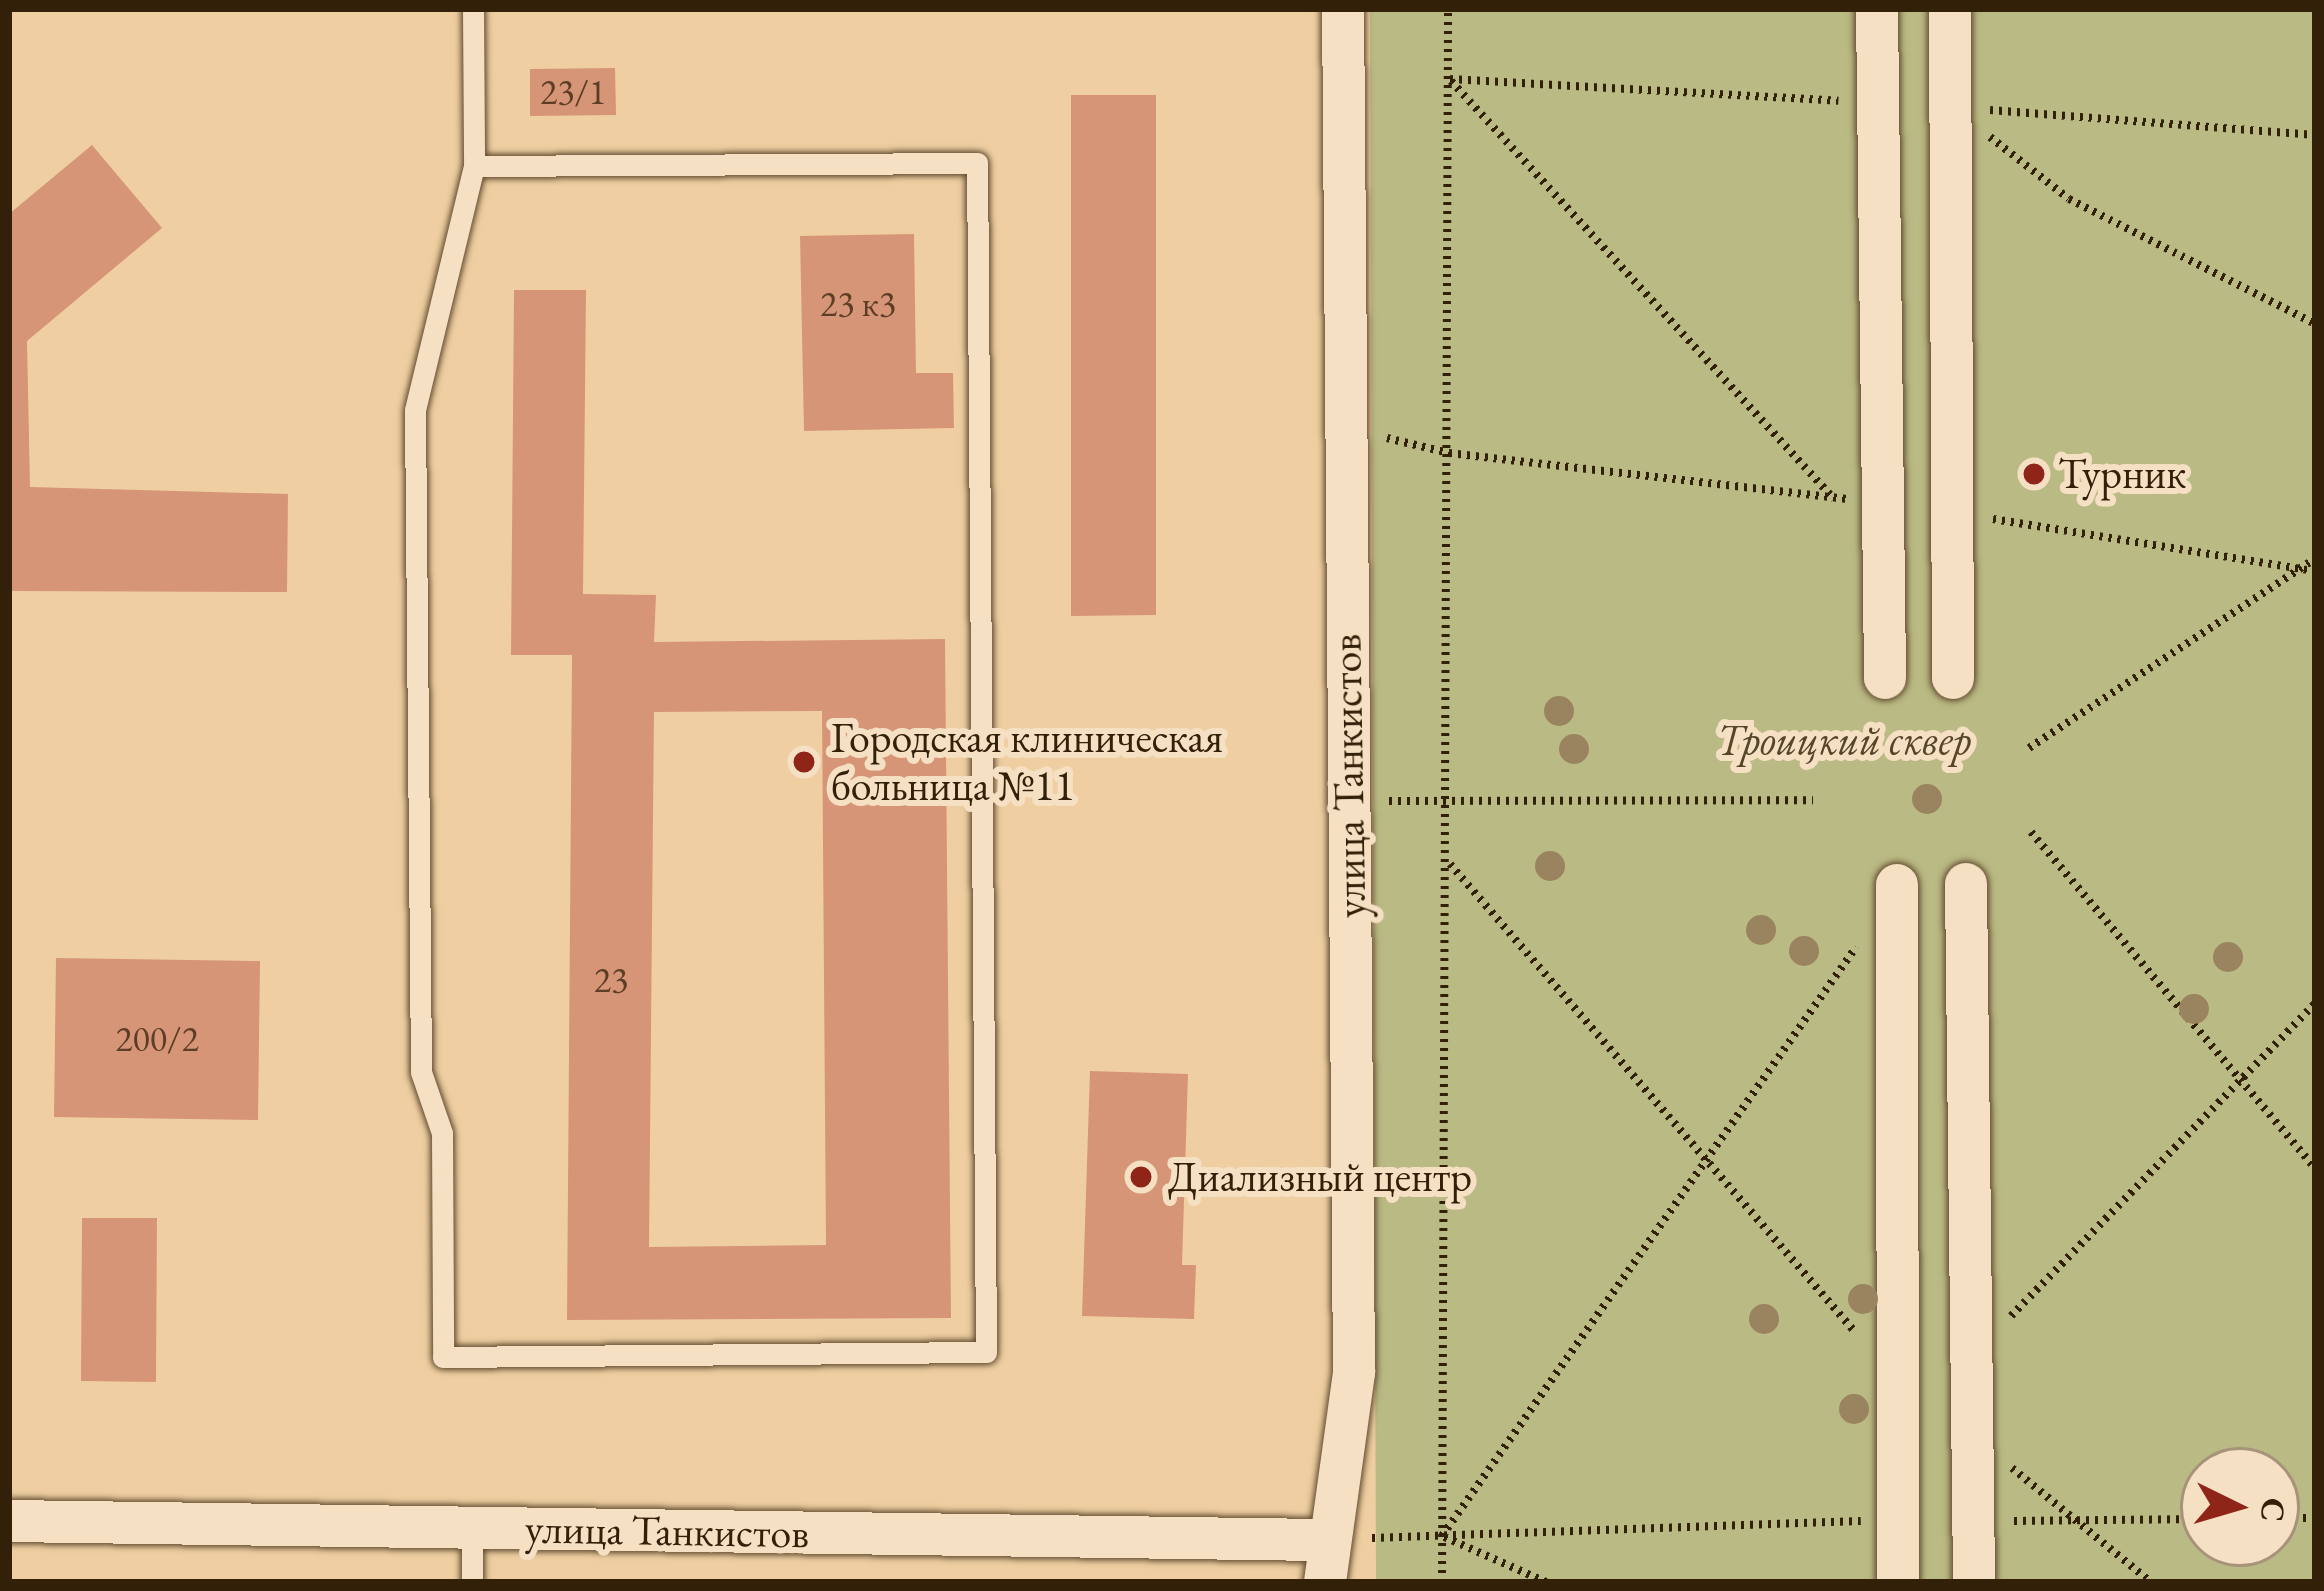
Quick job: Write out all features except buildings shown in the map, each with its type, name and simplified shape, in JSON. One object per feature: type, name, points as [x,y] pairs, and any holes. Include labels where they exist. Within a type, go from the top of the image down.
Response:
[{"type":"street","name":"улица Танкистов","points":[[9,1521],[472,1528],[1325,1561],[1354,1372],[1343,9]]},
{"type":"street","points":[[1877,9],[1885,678]]},
{"type":"street","points":[[1950,9],[1954,678]]},
{"type":"street","points":[[1966,884],[1974,1582]]},
{"type":"street","points":[[1898,885],[1898,1582]]},
{"type":"lane","points":[[473,9],[474,166],[415,410],[422,1072],[442,1133],[443,1357],[986,1352],[977,163],[474,166]]},
{"type":"lane","points":[[472,1528],[472,1582]]},
{"type":"path","points":[[1442,1582],[1450,802],[1448,9]]},
{"type":"path","points":[[1450,80],[1833,497],[1842,517]]},
{"type":"path","points":[[1951,107],[2068,199],[2315,324]]},
{"type":"path","points":[[1345,428],[1449,453],[1882,503]]},
{"type":"path","points":[[1956,513],[2311,570]]},
{"type":"path","points":[[2029,748],[2311,570],[2315,559]]},
{"type":"path","points":[[1350,801],[1813,800]]},
{"type":"path","points":[[2031,832],[2315,1168]]},
{"type":"path","points":[[1449,862],[1898,1380]]},
{"type":"path","points":[[1442,1536],[1710,1164],[1898,885]]},
{"type":"path","points":[[1971,1358],[2315,1003]]},
{"type":"path","points":[[1972,1435],[2150,1582]]},
{"type":"path","points":[[1325,1561],[1442,1536],[1898,1519]]},
{"type":"path","points":[[1974,1522],[2180,1519]]},
{"type":"path","points":[[1442,1536],[1546,1582]]},
{"type":"green space","name":"Троицкий сквер","points":[[1370,9],[2315,9],[2315,1582],[1376,1582]]},
{"type":"place","name":"Турник","points":[[2034,474]]},
{"type":"place","name":"Городская клиническая больница №11","points":[[804,762]]},
{"type":"place","name":"Диализный центр","points":[[1141,1177]]}]
